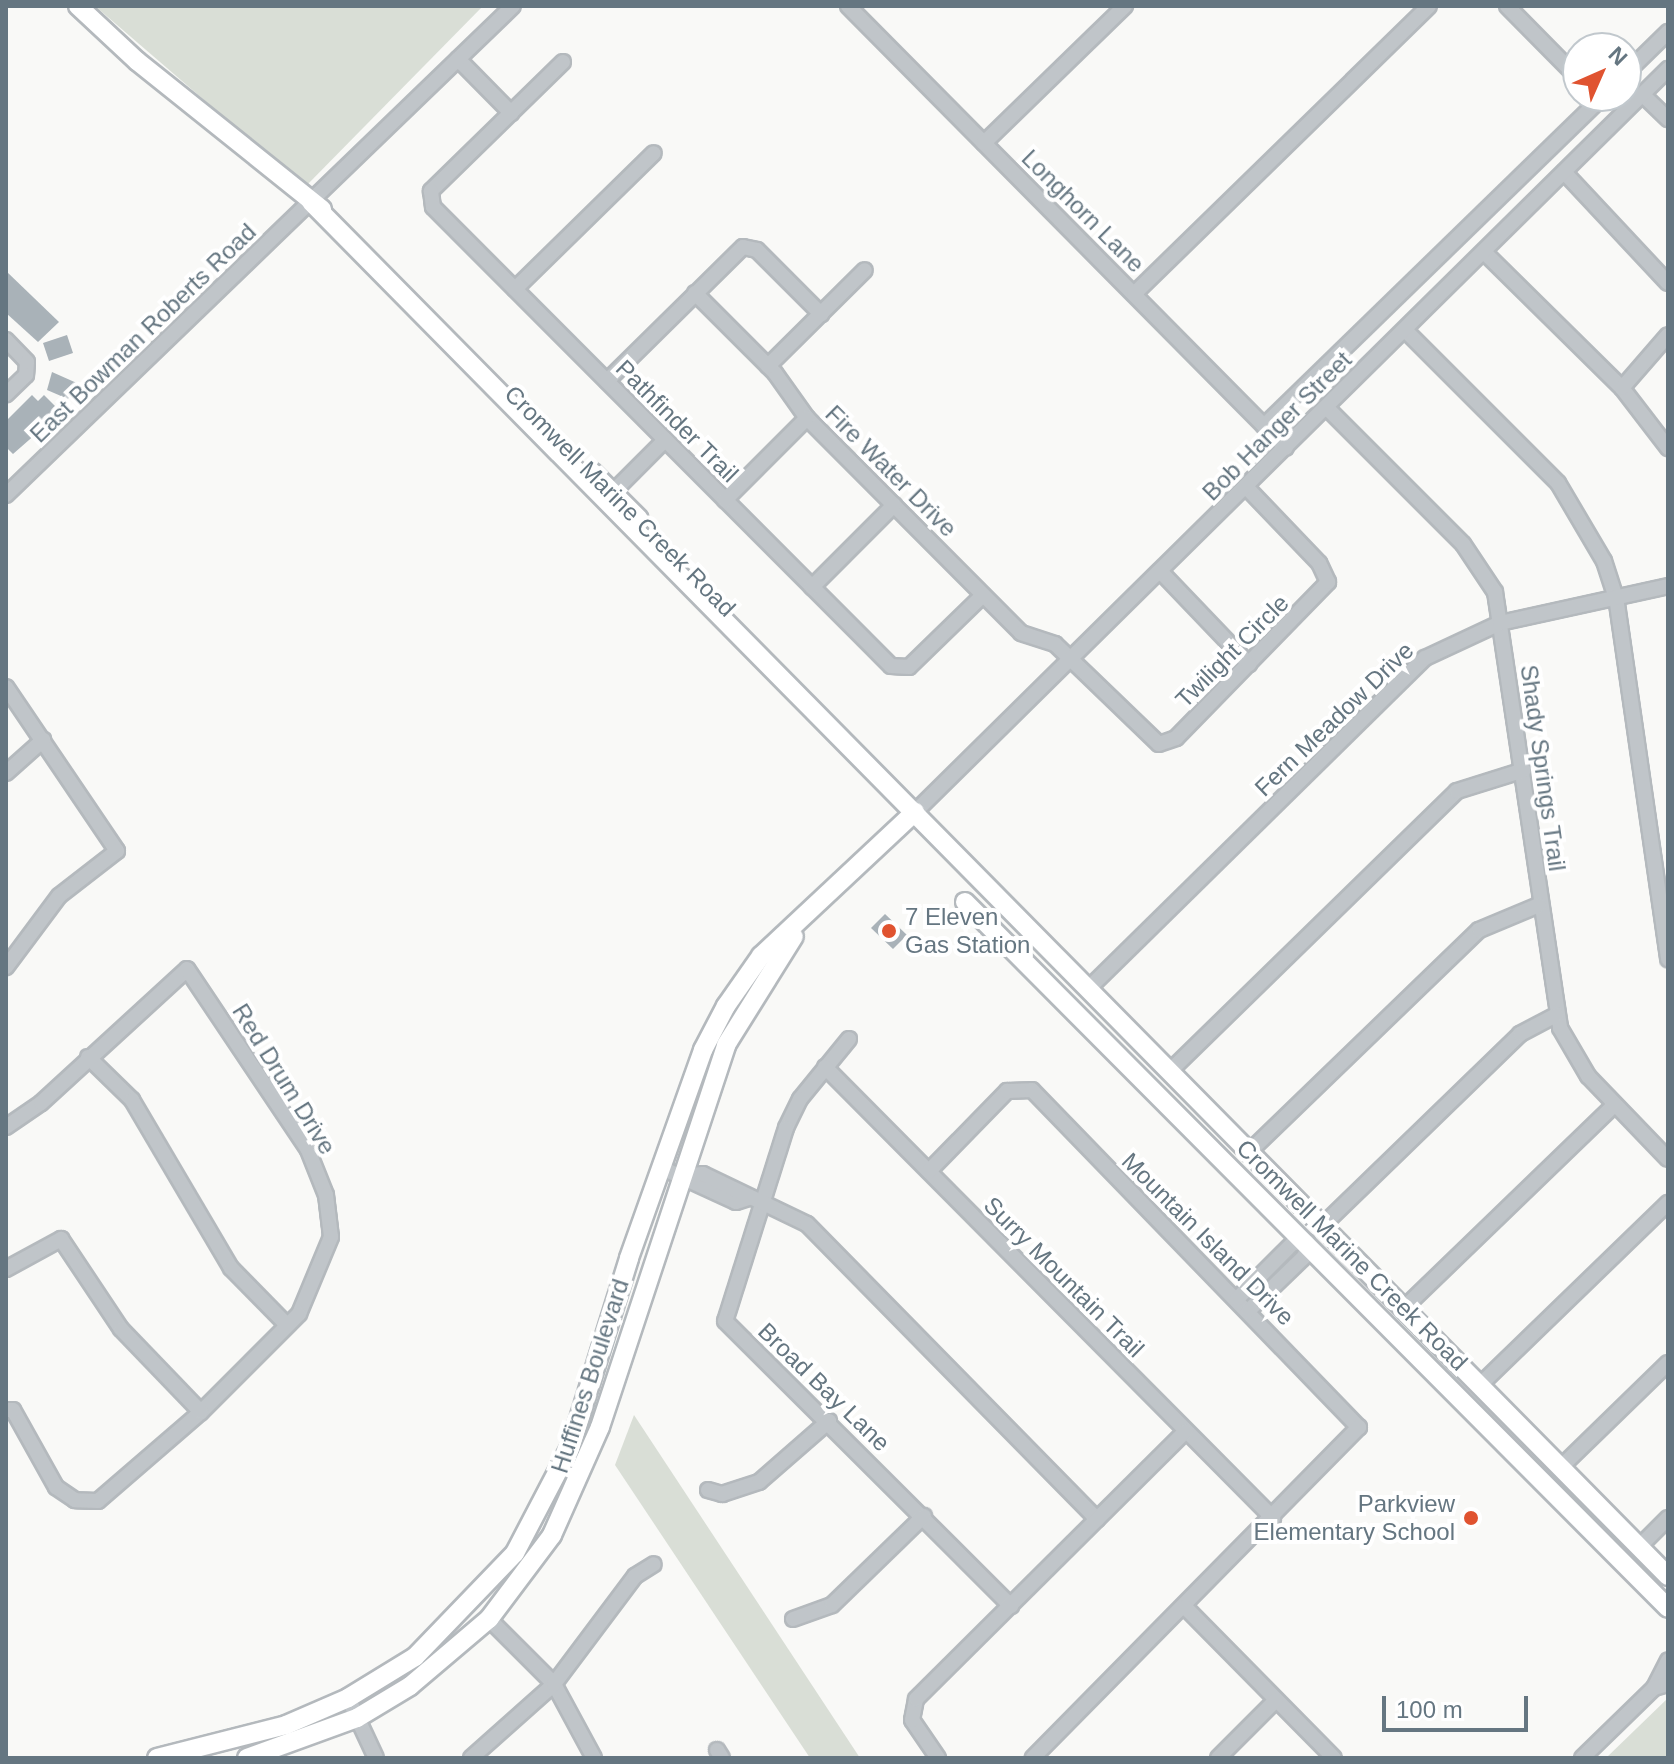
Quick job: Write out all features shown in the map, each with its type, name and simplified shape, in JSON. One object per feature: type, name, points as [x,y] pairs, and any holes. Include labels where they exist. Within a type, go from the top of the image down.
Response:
[{"type":"main road","name":"Cromwell Marine Creek Road","points":[[78,6],[311,202],[613,492],[891,772],[915,812]]},
{"type":"main road","name":"Cromwell Marine Creek Road","points":[[311,202],[1668,1576]]},
{"type":"main road","name":"Huffines Boulevard","points":[[164,1757],[286,1725],[348,1698],[446,1630],[515,1553],[546,1502],[703,1050],[726,1006],[761,956],[915,812]]},
{"type":"main road","name":"Cromwell Marine Creek Road","points":[[965,902],[1096,1030],[1668,1608]]},
{"type":"main road","name":"Huffines Boulevard","points":[[247,1758],[357,1718],[410,1686],[489,1619],[552,1535],[581,1479],[726,1045],[810,911]]},
{"type":"main road","name":"Cromwell Marine Creek Road","points":[[1035,934],[1096,1030]]},
{"type":"main road","points":[[1307,1242],[1322,1226]]},
{"type":"main road","points":[[1546,1483],[1561,1467]]},
{"type":"street","name":"East Bowman Roberts Road","points":[[6,495],[513,6]]},
{"type":"street","name":"Longhorn Lane","points":[[848,6],[1286,448]]},
{"type":"street","points":[[984,143],[1125,6]]},
{"type":"street","points":[[1134,294],[1429,6]]},
{"type":"street","points":[[1507,6],[1562,62]]},
{"type":"street","points":[[1642,57],[1668,32]]},
{"type":"street","points":[[458,59],[511,113],[563,62]]},
{"type":"street","name":"Bob Hanger Street","points":[[915,812],[1247,488],[1668,69]]},
{"type":"street","points":[[1643,95],[1668,119]]},
{"type":"street","name":"Bob Hanger Street","points":[[1264,426],[1584,112]]},
{"type":"street","points":[[1613,112],[1619,119]]},
{"type":"street","name":"Pathfinder Trail","points":[[511,113],[428,198],[515,289],[812,587],[900,670],[983,595]]},
{"type":"street","points":[[515,289],[654,153]]},
{"type":"street","points":[[1564,172],[1668,283]]},
{"type":"street","points":[[607,381],[747,246],[821,314]]},
{"type":"street","points":[[1485,253],[1622,388],[1668,448]]},
{"type":"street","points":[[768,366],[865,270]]},
{"type":"street","name":"Fire Water Drive","points":[[695,293],[768,366],[807,418],[1025,636],[1055,644],[1071,658]]},
{"type":"street","points":[[1406,331],[1558,483],[1587,526],[1616,597],[1668,959]]},
{"type":"street","points":[[1622,388],[1668,335]]},
{"type":"street","points":[[6,340],[27,362],[26,375],[6,394]]},
{"type":"street","name":"Shady Springs Trail","points":[[1327,408],[1463,544],[1495,592],[1524,770],[1539,905],[1556,1015],[1573,1054],[1615,1104],[1668,1159]]},
{"type":"street","points":[[725,500],[807,418]]},
{"type":"street","points":[[613,492],[665,440]]},
{"type":"street","name":"Twilight Circle","points":[[1071,658],[1165,745],[1249,664],[1322,593],[1328,576],[1247,488]]},
{"type":"street","points":[[812,587],[894,505]]},
{"type":"street","points":[[1160,571],[1249,664]]},
{"type":"street","name":"Fern Meadow Drive","points":[[1089,988],[1425,658],[1500,623],[1668,586]]},
{"type":"street","points":[[6,687],[117,851],[59,896],[6,967]]},
{"type":"street","points":[[6,773],[43,740]]},
{"type":"street","points":[[1170,1071],[1457,791],[1524,770]]},
{"type":"street","points":[[1250,1151],[1479,930],[1539,905]]},
{"type":"street","name":"Red Drum Drive","points":[[6,1410],[21,1422],[56,1487],[75,1500],[98,1501],[201,1412],[287,1325],[316,1284],[331,1237],[326,1195],[308,1150],[187,969],[88,1057]]},
{"type":"street","points":[[1322,1226],[1520,1034],[1556,1015]]},
{"type":"street","name":"Broad Bay Lane","points":[[849,1039],[825,1067],[786,1128],[766,1205],[725,1321],[829,1421],[1011,1606]]},
{"type":"street","points":[[6,1127],[88,1057],[132,1100],[236,1275],[287,1325]]},
{"type":"street","name":"Surry Mountain Trail","points":[[825,1067],[1273,1518]]},
{"type":"street","name":"Mountain Island Drive","points":[[929,1171],[1007,1091],[1024,1087],[1237,1299],[1359,1427],[1273,1518]]},
{"type":"street","points":[[1404,1308],[1615,1104]]},
{"type":"street","points":[[664,1169],[683,1176],[703,1174],[821,1236],[1097,1519]]},
{"type":"street","points":[[1480,1385],[1668,1203]]},
{"type":"street","points":[[6,1269],[61,1239],[121,1329],[201,1412]]},
{"type":"street","points":[[1237,1299],[1293,1243],[1307,1242],[1305,1256],[1248,1311]]},
{"type":"street","points":[[1561,1467],[1668,1363]]},
{"type":"street","points":[[708,1490],[722,1494],[759,1482],[829,1421]]},
{"type":"street","points":[[938,1758],[909,1711],[1186,1431]]},
{"type":"street","points":[[793,1619],[832,1605],[924,1516]]},
{"type":"street","points":[[1033,1758],[1273,1518]]},
{"type":"street","points":[[1639,1547],[1668,1518]]},
{"type":"street","points":[[471,1758],[554,1684],[635,1576],[654,1564]]},
{"type":"street","points":[[1185,1607],[1334,1758]]},
{"type":"street","points":[[489,1619],[554,1684],[594,1758]]},
{"type":"street","points":[[1582,1758],[1661,1686],[1668,1660]]},
{"type":"street","points":[[348,1698],[376,1758]]},
{"type":"street","points":[[1218,1758],[1276,1700]]},
{"type":"shaded area","points":[[95,6],[483,6],[305,187]]},
{"type":"shaded area","points":[[634,1415],[860,1758],[810,1758],[615,1465]]},
{"type":"shaded area","points":[[1668,1698],[1668,1758],[1606,1758]]},
{"type":"building","points":[[6,271],[59,322],[38,342],[6,313]]},
{"type":"building","points":[[67,335],[73,353],[49,361],[43,343]]},
{"type":"building","points":[[52,372],[79,384],[68,399],[47,390]]},
{"type":"building","points":[[32,395],[38,401],[44,395],[61,412],[13,454],[6,447],[6,421]]},
{"type":"building","name":"7 Eleven Gas Station","points":[[885,914],[907,935],[893,949],[871,928]]},
{"type":"place","name":"7 Eleven Gas Station","points":[[889,931]]},
{"type":"place","name":"Parkview Elementary School","points":[[1471,1518]]}]
